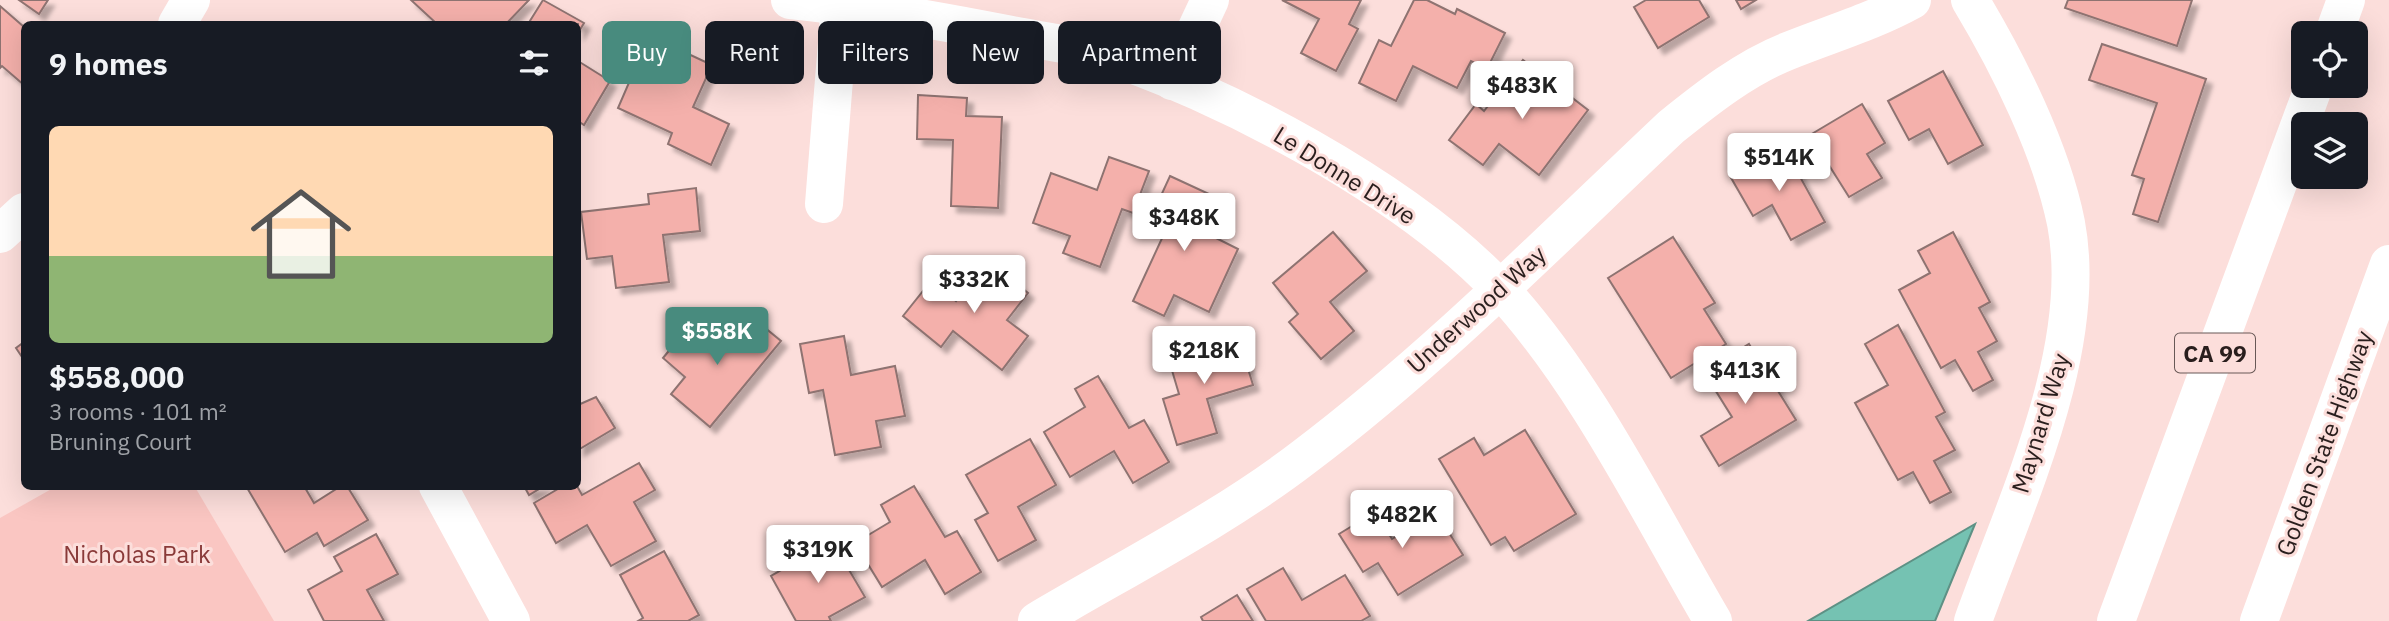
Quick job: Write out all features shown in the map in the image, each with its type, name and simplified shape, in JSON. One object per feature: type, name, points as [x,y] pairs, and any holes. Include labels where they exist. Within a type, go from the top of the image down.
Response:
[{"type":"main road","points":[[179,21],[191,0]]},
{"type":"main road","name":"Le Donne Drive","points":[[790,0],[840,5],[1058,45]]},
{"type":"main road","points":[[1200,21],[1210,0]]},
{"type":"main road","name":"Underwood Way","points":[[1037,621],[1303,459],[1373,402],[1499,289],[1671,127],[1710,96],[1786,51],[1881,17],[1912,0]]},
{"type":"main road","name":"Maynard Way","points":[[1970,0],[1990,34],[2048,163],[2066,224],[2071,285],[2065,344],[2052,400],[1975,614]]},
{"type":"main road","points":[[2338,21],[2346,0]]},
{"type":"main road","points":[[824,204],[840,5]]},
{"type":"main road","name":"Le Donne Drive","points":[[1176,84],[1262,124],[1341,167],[1398,204],[1462,253],[1499,289],[1544,344],[1599,426],[1713,621]]},
{"type":"main road","name":"CA 99","points":[[2116,621],[2310,98]]},
{"type":"main road","points":[[0,234],[21,215]]},
{"type":"main road","name":"Golden State Highway","points":[[2259,621],[2389,264]]},
{"type":"main road","points":[[440,490],[511,621]]},
{"type":"green space","name":"Nicholas Park","points":[[50,490],[197,490],[274,621],[0,621],[0,518]]},
{"type":"water","points":[[1975,524],[1935,621],[1808,621]]},
{"type":"building","points":[[19,0],[48,0],[39,14]]},
{"type":"building","points":[[411,0],[529,0],[509,21],[434,21]]},
{"type":"building","points":[[543,0],[580,21],[530,21]]},
{"type":"building","points":[[1282,0],[1361,0],[1349,24],[1358,29],[1336,71],[1301,53],[1319,19]]},
{"type":"building","points":[[1414,0],[1427,0],[1455,14],[1457,9],[1505,33],[1487,69],[1471,61],[1457,88],[1413,66],[1396,101],[1359,83],[1379,40],[1391,46]]},
{"type":"building","points":[[1646,0],[1699,0],[1709,17],[1658,48],[1634,7]]},
{"type":"building","points":[[1736,0],[1756,0],[1741,9]]},
{"type":"building","points":[[2068,0],[2192,0],[2177,46],[2065,8]]},
{"type":"building","points":[[0,6],[21,24],[21,82],[2,66],[0,68]]},
{"type":"building","points":[[2102,44],[2206,79],[2158,222],[2133,214],[2144,179],[2132,175],[2157,103],[2089,80]]},
{"type":"building","points":[[691,55],[705,62],[705,80],[693,107],[729,124],[711,165],[668,144],[672,133],[618,108],[628,84],[691,84]]},
{"type":"building","points":[[1523,60],[1588,110],[1539,175],[1499,144],[1483,165],[1449,140],[1476,104],[1484,111]]},
{"type":"building","points":[[581,63],[602,76],[602,84],[608,84],[584,125],[581,123]]},
{"type":"building","points":[[1943,71],[1983,145],[1948,164],[1929,129],[1909,140],[1888,101]]},
{"type":"building","points":[[918,95],[967,98],[966,116],[1002,117],[998,208],[951,206],[953,140],[917,139]]},
{"type":"building","points":[[1862,104],[1885,143],[1867,154],[1882,178],[1849,197],[1810,135]]},
{"type":"building","points":[[1783,146],[1825,222],[1791,240],[1772,205],[1753,216],[1730,176]]},
{"type":"building","points":[[1109,157],[1149,171],[1133,213],[1122,209],[1100,267],[1063,253],[1070,236],[1033,223],[1051,173],[1097,190]]},
{"type":"building","points":[[1170,176],[1209,194],[1194,227],[1238,249],[1209,312],[1174,295],[1164,316],[1133,301],[1164,234],[1147,226]]},
{"type":"building","points":[[696,188],[700,231],[663,235],[669,282],[616,288],[612,256],[587,259],[581,212],[649,204],[648,194]]},
{"type":"building","points":[[1333,232],[1367,271],[1330,302],[1354,331],[1321,359],[1289,322],[1298,314],[1273,283]]},
{"type":"building","points":[[1953,232],[1990,302],[1979,308],[1997,341],[1978,352],[1993,380],[1973,391],[1955,360],[1941,368],[1899,290],[1930,273],[1918,251]]},
{"type":"building","points":[[1673,237],[1715,303],[1704,309],[1726,344],[1671,378],[1608,278]]},
{"type":"building","points":[[988,261],[1028,293],[1007,320],[1028,336],[1002,370],[953,331],[941,347],[903,316],[931,281],[956,301]]},
{"type":"building","points":[[753,318],[781,341],[710,427],[671,394],[685,377],[663,358],[695,319],[729,347]]},
{"type":"building","points":[[1898,325],[1945,412],[1936,417],[1955,450],[1934,461],[1951,492],[1930,503],[1913,472],[1898,480],[1855,403],[1888,385],[1865,344]]},
{"type":"building","points":[[844,336],[851,375],[895,366],[905,416],[876,421],[881,447],[835,455],[823,390],[809,393],[800,344]]},
{"type":"building","points":[[1238,336],[1253,385],[1207,399],[1217,433],[1177,445],[1163,399],[1179,394],[1168,357]]},
{"type":"building","points":[[1749,344],[1796,420],[1719,466],[1701,436],[1732,417],[1704,372]]},
{"type":"building","points":[[1098,376],[1129,428],[1144,420],[1169,462],[1133,483],[1114,451],[1070,477],[1044,432],[1085,407],[1075,389]]},
{"type":"building","points":[[596,397],[615,428],[581,448],[581,404]]},
{"type":"building","points":[[1525,430],[1576,514],[1514,551],[1505,537],[1491,545],[1439,459],[1474,438],[1484,455]]},
{"type":"building","points":[[1030,439],[1056,485],[1018,507],[1036,540],[998,561],[975,520],[988,513],[966,475]]},
{"type":"building","points":[[639,463],[655,490],[634,502],[656,541],[611,566],[587,525],[556,543],[534,503],[556,490],[579,490],[582,495]]},
{"type":"building","points":[[914,486],[945,537],[957,531],[981,572],[945,594],[925,560],[882,587],[855,543],[890,522],[881,505]]},
{"type":"building","points":[[248,490],[306,490],[314,503],[335,490],[349,490],[368,520],[324,546],[317,533],[285,552]]},
{"type":"building","points":[[1375,512],[1392,539],[1436,512],[1463,555],[1398,595],[1378,563],[1363,572],[1339,534]]},
{"type":"building","points":[[376,534],[398,574],[367,590],[384,621],[324,621],[308,590],[342,571],[334,557]]},
{"type":"building","points":[[832,541],[865,597],[829,617],[831,621],[796,621],[771,576]]},
{"type":"building","points":[[664,551],[699,615],[688,621],[638,621],[643,618],[620,575]]},
{"type":"building","points":[[1283,568],[1302,600],[1345,575],[1370,616],[1361,621],[1266,621],[1247,589]]},
{"type":"building","points":[[1237,595],[1253,621],[1203,621],[1201,617]]}]
